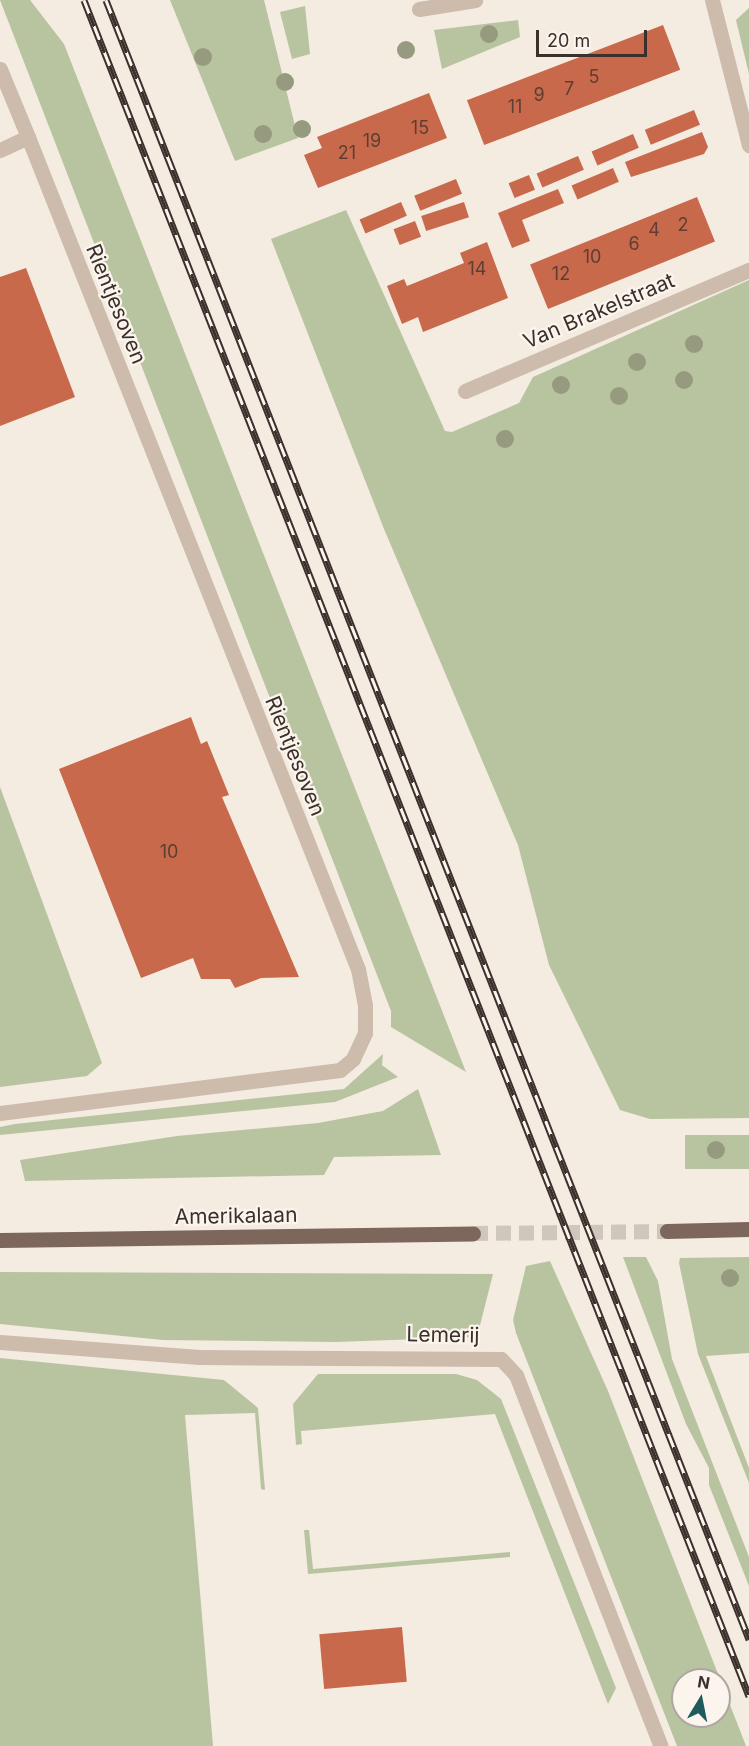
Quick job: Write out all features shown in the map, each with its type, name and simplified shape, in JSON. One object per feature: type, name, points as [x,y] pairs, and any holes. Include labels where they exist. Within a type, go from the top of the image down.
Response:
[{"type":"main road","points":[[667,1231],[749,1229]]},
{"type":"main road","name":"Amerikalaan","points":[[0,1240],[473,1233]]},
{"type":"street","points":[[419,9],[475,0]]},
{"type":"street","points":[[712,0],[749,146]]},
{"type":"street","name":"Rientjesoven","points":[[0,69],[358,969],[365,1033],[352,1059],[340,1070],[0,1113]]},
{"type":"street","points":[[0,150],[28,137]]},
{"type":"street","name":"Van Brakelstraat","points":[[465,391],[749,270]]},
{"type":"street","name":"Lemerij","points":[[0,1342],[199,1357],[501,1359],[516,1375],[661,1746]]},
{"type":"green space","points":[[0,0],[30,0],[64,44],[466,1072],[391,1027],[391,1011]]},
{"type":"green space","points":[[170,0],[264,0],[298,138],[235,161]]},
{"type":"green space","points":[[305,6],[310,54],[292,59],[280,12]]},
{"type":"green space","points":[[749,8],[749,74],[736,20]]},
{"type":"green space","points":[[518,20],[520,37],[442,69],[434,30]]},
{"type":"green space","points":[[346,210],[445,431],[452,432],[519,403],[533,377],[749,280],[749,1118],[650,1119],[620,1110],[549,965],[518,845],[384,529],[271,239]]},
{"type":"green space","points":[[0,787],[102,1063],[87,1076],[0,1087]]},
{"type":"green space","points":[[383,1054],[382,1065],[398,1077],[335,1102],[0,1135],[0,1127],[15,1124],[344,1089]]},
{"type":"green space","points":[[418,1089],[441,1155],[334,1157],[324,1175],[25,1181],[20,1160],[177,1136],[318,1123],[383,1111]]},
{"type":"green space","points":[[685,1135],[749,1135],[749,1169],[685,1169]]},
{"type":"green space","points":[[623,1257],[646,1257],[658,1281],[672,1359],[749,1557],[749,1586],[709,1485],[709,1468],[686,1424]]},
{"type":"green space","points":[[749,1257],[749,1353],[706,1356],[749,1468],[749,1483],[698,1354],[679,1263],[680,1258]]},
{"type":"green space","points":[[550,1261],[608,1391],[716,1668],[671,1668],[671,1728],[731,1728],[731,1707],[746,1746],[677,1746],[516,1333],[513,1320],[526,1266]]},
{"type":"green space","points":[[0,1272],[493,1274],[477,1337],[335,1342],[163,1340],[0,1324]]},
{"type":"green space","points":[[0,1358],[224,1380],[258,1408],[265,1490],[261,1489],[255,1413],[185,1415],[213,1746],[0,1746]]},
{"type":"green space","points":[[318,1374],[456,1374],[477,1380],[501,1399],[616,1688],[608,1704],[495,1414],[301,1431],[302,1444],[296,1445],[293,1404]]},
{"type":"green space","points":[[304,1530],[309,1530],[313,1569],[510,1552],[510,1557],[308,1574]]},
{"type":"building","points":[[663,25],[680,70],[484,145],[467,100]]},
{"type":"building","points":[[429,93],[447,138],[318,188],[304,155],[322,148],[317,137]]},
{"type":"building","points":[[694,110],[700,125],[651,145],[645,130]]},
{"type":"building","points":[[702,132],[708,147],[704,154],[631,177],[625,162]]},
{"type":"building","points":[[633,134],[639,148],[597,165],[592,152]]},
{"type":"building","points":[[578,156],[584,170],[542,187],[537,174]]},
{"type":"building","points":[[613,168],[619,182],[577,199],[572,186]]},
{"type":"building","points":[[529,175],[535,190],[515,198],[509,183]]},
{"type":"building","points":[[456,179],[462,194],[420,211],[414,196]]},
{"type":"building","points":[[558,189],[564,203],[522,220],[530,241],[512,248],[498,213]]},
{"type":"building","points":[[697,197],[715,242],[548,309],[530,264]]},
{"type":"building","points":[[401,202],[407,216],[365,233],[360,220]]},
{"type":"building","points":[[464,202],[469,217],[426,231],[421,216]]},
{"type":"building","points":[[415,221],[421,237],[400,245],[394,229]]},
{"type":"building","points":[[487,242],[508,298],[423,332],[418,317],[402,324],[387,286],[404,279],[407,286],[464,263],[460,253]]},
{"type":"building","points":[[26,268],[75,397],[0,426],[0,277]]},
{"type":"building","points":[[191,717],[201,744],[207,741],[229,795],[222,797],[299,977],[261,978],[235,988],[230,979],[201,979],[193,958],[141,978],[59,769]]},
{"type":"building","points":[[402,1627],[407,1682],[324,1689],[319,1634]]},
{"type":"tunnel","points":[[473,1233],[667,1231]]},
{"type":"railway","points":[[84,0],[749,1696]]},
{"type":"railway","points":[[106,0],[749,1639]]}]
